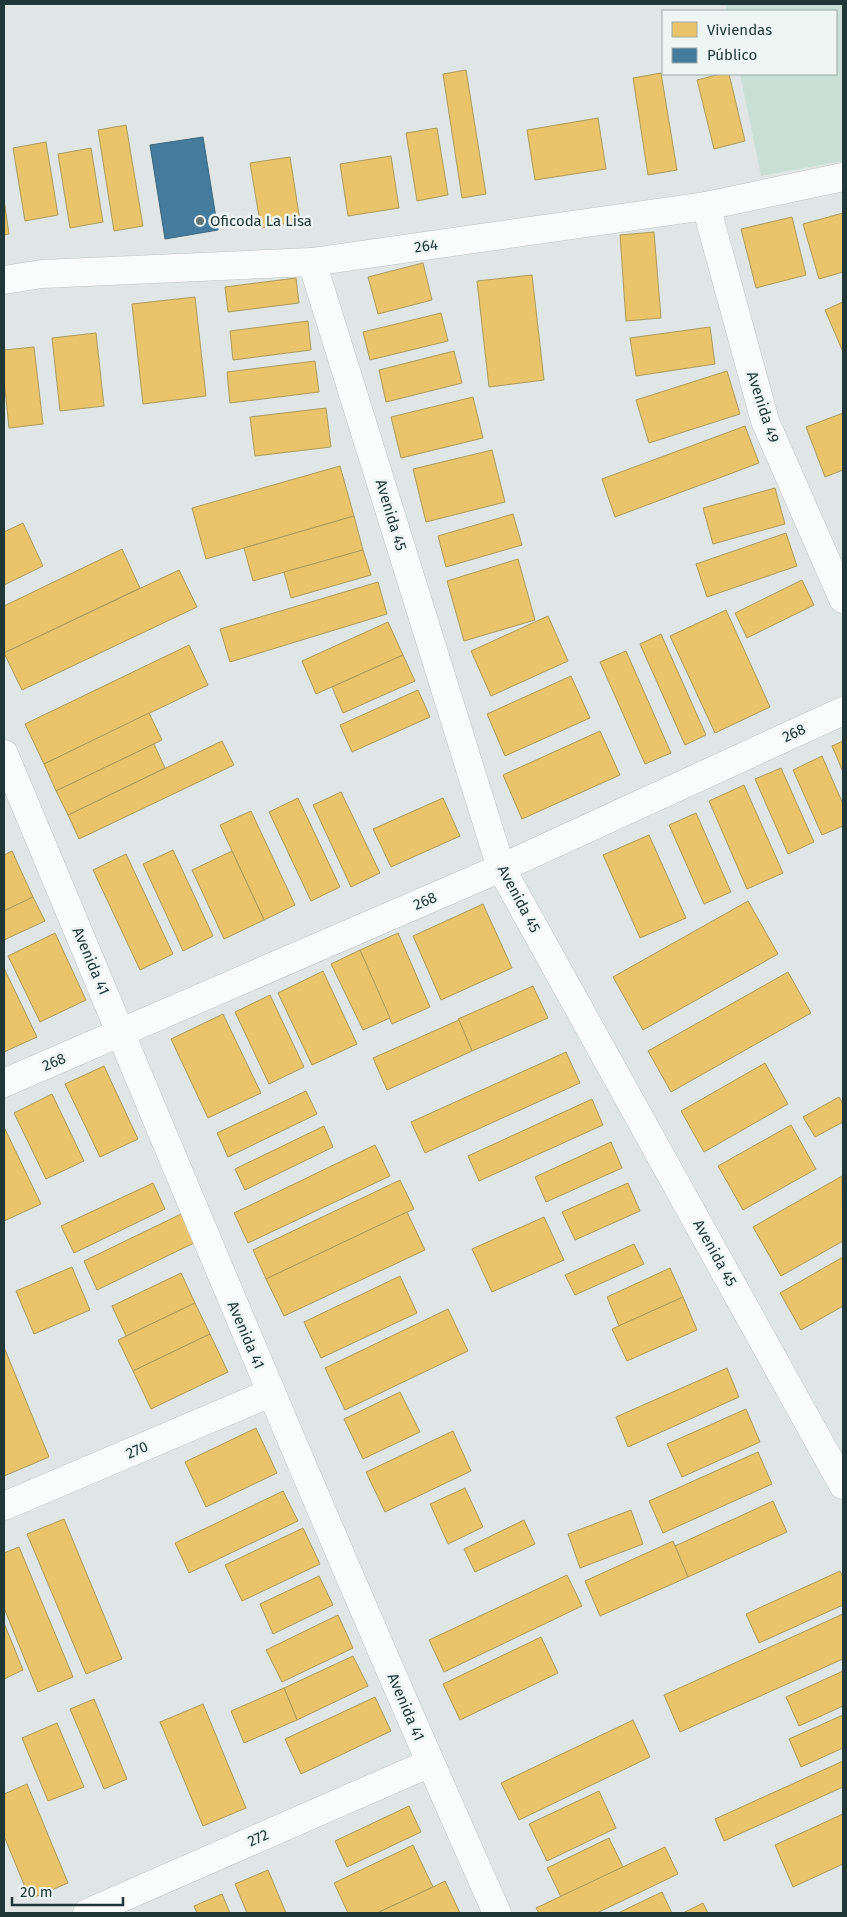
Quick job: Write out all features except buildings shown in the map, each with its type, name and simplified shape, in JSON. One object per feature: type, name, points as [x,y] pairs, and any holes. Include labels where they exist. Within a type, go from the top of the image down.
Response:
[{"type":"street","name":"264","points":[[4,280],[42,274],[312,262],[706,206],[843,177]]},
{"type":"street","name":"Avenida 49","points":[[706,206],[765,421],[843,599]]},
{"type":"street","name":"Avenida 45","points":[[312,262],[501,868],[843,1485]]},
{"type":"street","name":"268","points":[[4,1083],[501,868],[843,710]]},
{"type":"street","name":"Avenida 41","points":[[4,754],[270,1393],[497,1913]]},
{"type":"street","name":"270","points":[[4,1506],[270,1393]]},
{"type":"street","name":"272","points":[[87,1913],[430,1763]]},
{"type":"green space","points":[[726,4],[843,4],[843,161],[761,176],[740,75],[837,75],[837,10],[727,10]]},
{"type":"place","name":"Oficoda La Lisa","points":[[200,221]]}]
